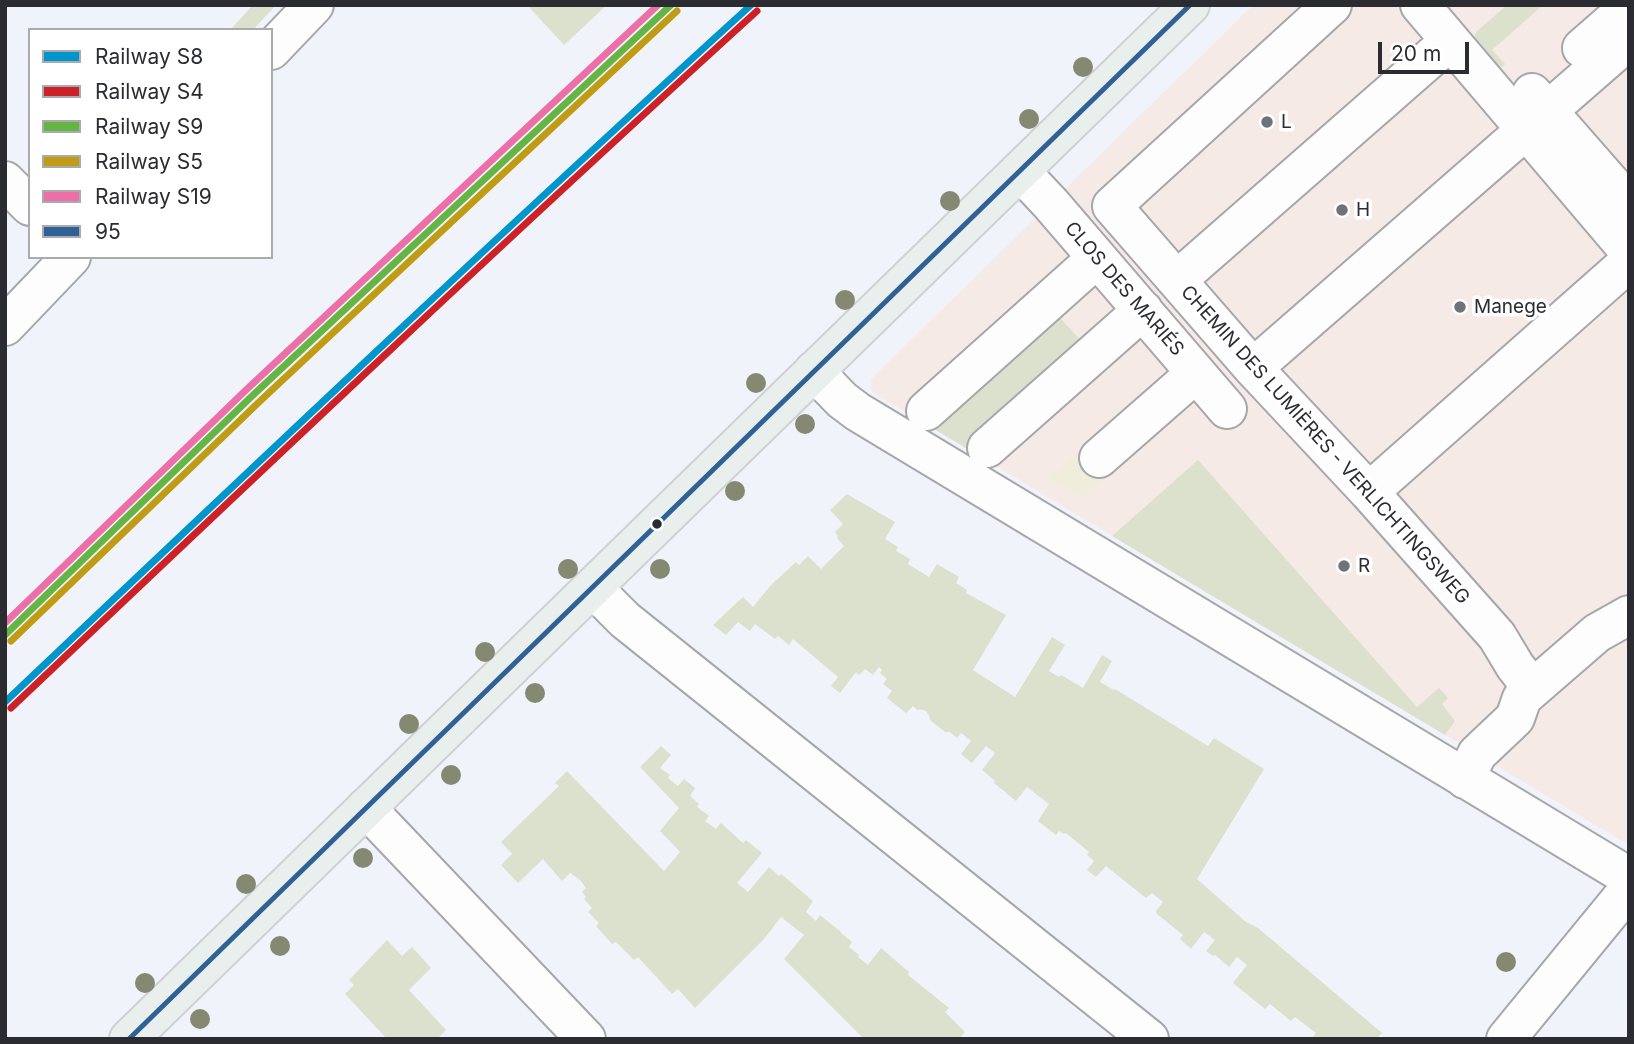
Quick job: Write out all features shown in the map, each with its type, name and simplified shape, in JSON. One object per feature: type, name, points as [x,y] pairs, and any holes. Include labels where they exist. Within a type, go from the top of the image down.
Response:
[{"type":"main road","points":[[129,1039],[1190,5]]},
{"type":"street","points":[[273,48],[314,5]]},
{"type":"street","name":"CHEMIN DES LUMIÈRES - VERLICHTINGSWEG","points":[[1332,5],[1112,206],[1253,368],[1497,636],[1515,666],[1523,703]]},
{"type":"street","points":[[1420,5],[1450,41],[1629,204]]},
{"type":"street","points":[[1628,250],[1536,121],[1531,94],[1629,7]]},
{"type":"street","points":[[1253,368],[1629,40]]},
{"type":"street","points":[[1177,280],[1450,41]]},
{"type":"street","name":"CLOS DES MARIÉS","points":[[1020,171],[1227,409]]},
{"type":"street","points":[[5,181],[28,204]]},
{"type":"street","points":[[926,411],[1097,258]]},
{"type":"street","points":[[5,326],[69,259]]},
{"type":"street","points":[[1368,492],[1629,262]]},
{"type":"street","points":[[987,448],[1143,310]]},
{"type":"street","points":[[814,371],[842,400],[858,412],[1629,877]]},
{"type":"street","points":[[1099,458],[1196,373]]},
{"type":"street","points":[[593,588],[625,621],[1149,1039]]},
{"type":"street","points":[[1465,779],[1477,754],[1523,703],[1597,634],[1629,615]]},
{"type":"street","points":[[1523,703],[1538,717],[1613,653],[1629,631]]},
{"type":"street","points":[[366,808],[586,1039]]},
{"type":"street","points":[[1506,1039],[1629,889]]},
{"type":"shaded area","points":[[1253,5],[1629,5],[1629,837],[1624,842],[872,392],[871,379]]},
{"type":"green space","points":[[253,5],[276,5],[255,28],[232,28]]},
{"type":"green space","points":[[527,5],[607,5],[564,45]]},
{"type":"green space","points":[[1507,5],[1543,5],[1492,50],[1505,64],[1497,71],[1474,40],[1476,32]]},
{"type":"green space","points":[[1051,308],[1085,345],[967,449],[923,422]]},
{"type":"green space","points":[[1198,460],[1417,707],[1439,688],[1448,698],[1442,704],[1455,721],[1445,735],[1112,536]]},
{"type":"green space","points":[[847,494],[895,522],[885,539],[898,547],[896,551],[910,559],[908,564],[929,577],[937,564],[959,577],[956,583],[967,590],[966,593],[1006,615],[973,670],[1015,697],[1052,637],[1065,645],[1049,671],[1083,688],[1102,655],[1112,661],[1100,682],[1208,746],[1214,738],[1264,769],[1197,879],[1382,1033],[1376,1039],[1311,1039],[1316,1033],[1295,1017],[1291,1021],[1270,1004],[1265,1009],[1233,983],[1247,965],[1237,957],[1229,967],[1206,951],[1215,940],[1204,932],[1191,949],[1180,939],[1183,935],[1157,914],[1156,911],[1163,902],[1152,893],[1146,898],[1106,866],[1096,877],[1087,870],[1094,861],[1087,855],[1089,852],[1066,833],[1059,831],[1056,835],[1038,821],[1049,804],[1027,787],[1016,801],[982,770],[995,753],[986,746],[972,763],[961,754],[971,741],[961,733],[957,738],[930,720],[924,710],[917,710],[913,706],[906,713],[887,698],[892,691],[883,684],[887,679],[880,673],[882,670],[879,667],[873,675],[865,669],[859,675],[856,672],[840,693],[831,686],[838,677],[793,639],[789,645],[778,636],[775,639],[755,624],[750,631],[738,622],[726,635],[713,625],[743,597],[753,607],[771,585],[796,562],[799,565],[808,556],[821,569],[844,546],[835,532],[843,524],[830,510]]},
{"type":"green space","points":[[661,746],[671,755],[660,768],[670,775],[668,778],[678,786],[684,779],[695,788],[690,796],[699,804],[697,807],[709,816],[705,821],[716,829],[721,823],[743,843],[746,840],[762,853],[737,883],[748,892],[769,867],[779,876],[781,874],[813,901],[806,912],[816,921],[820,915],[841,932],[852,942],[849,947],[868,965],[881,948],[909,972],[908,975],[949,1008],[945,1012],[965,1032],[959,1039],[864,1039],[784,959],[804,935],[781,917],[764,939],[695,1008],[678,989],[672,994],[638,957],[634,960],[616,942],[612,944],[596,926],[599,923],[588,912],[592,908],[584,899],[586,897],[582,892],[586,888],[580,880],[570,873],[562,881],[543,859],[518,883],[501,865],[512,854],[501,842],[559,786],[555,783],[567,771],[664,871],[680,852],[660,831],[679,808],[640,767]]},
{"type":"green space","points":[[387,940],[402,956],[412,947],[431,968],[409,990],[446,1030],[437,1039],[387,1039],[345,994],[354,985],[349,980]]},
{"type":"sand","points":[[1084,447],[1109,475],[1083,498],[1049,478]]},
{"type":"rail line","name":"S19","points":[[5,623],[246,390],[658,5]]},
{"type":"rail line","name":"S9","points":[[5,635],[252,396],[671,5]]},
{"type":"rail line","name":"S8","points":[[5,702],[469,264],[751,5]]},
{"type":"rail line","name":"S5","points":[[11,641],[258,403],[677,11]]},
{"type":"rail line","name":"S4","points":[[11,708],[475,270],[757,11]]},
{"type":"transit line","name":"95","points":[[129,1039],[1190,5]]},
{"type":"place","name":"L","points":[[1267,122]]},
{"type":"place","name":"H","points":[[1342,210]]},
{"type":"place","name":"Manege","points":[[1460,307]]},
{"type":"place","name":"R","points":[[1344,566]]}]
